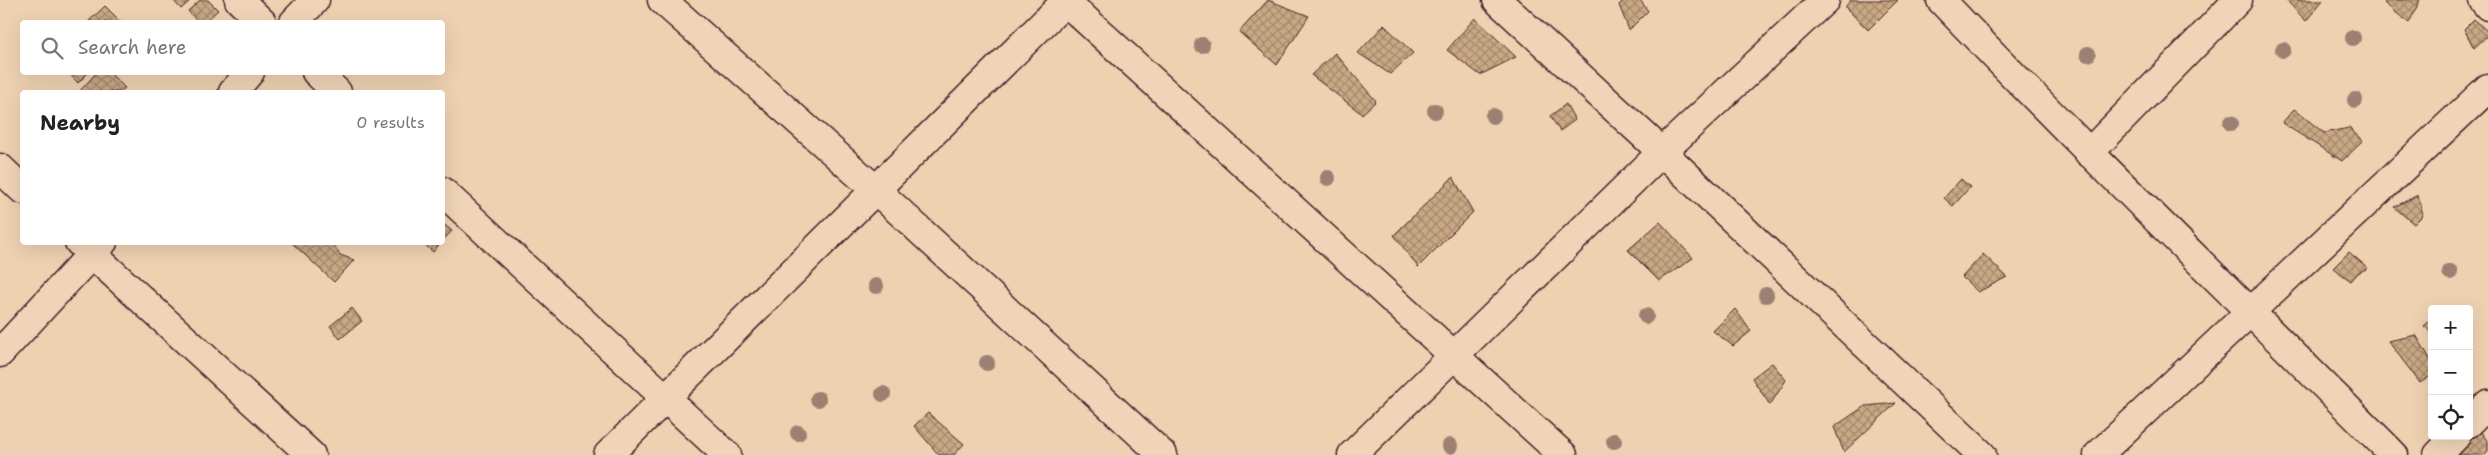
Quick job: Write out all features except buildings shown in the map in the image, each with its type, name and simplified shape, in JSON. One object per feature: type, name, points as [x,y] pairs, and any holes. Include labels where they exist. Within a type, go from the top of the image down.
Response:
[{"type":"street","points":[[239,0],[260,20]]},
{"type":"street","points":[[296,20],[315,0]]},
{"type":"street","points":[[662,0],[876,190],[1163,455]]},
{"type":"street","points":[[1497,0],[1662,152],[1982,455]]},
{"type":"street","points":[[1352,455],[1662,152],[1825,0]]},
{"type":"street","points":[[1941,0],[2090,153],[2394,455]]},
{"type":"street","points":[[2090,153],[2238,0]]},
{"type":"street","points":[[2483,0],[2488,6]]},
{"type":"street","points":[[608,455],[1066,1],[1563,455]]},
{"type":"street","points":[[235,90],[247,75]]},
{"type":"street","points":[[319,75],[335,90]]},
{"type":"street","points":[[2098,455],[2488,88]]},
{"type":"street","points":[[0,168],[20,188]]},
{"type":"street","points":[[445,194],[727,455]]},
{"type":"street","points":[[0,353],[91,247],[311,455]]},
{"type":"street","points":[[2473,419],[2488,404]]},
{"type":"street","points":[[2438,455],[2452,440]]}]
